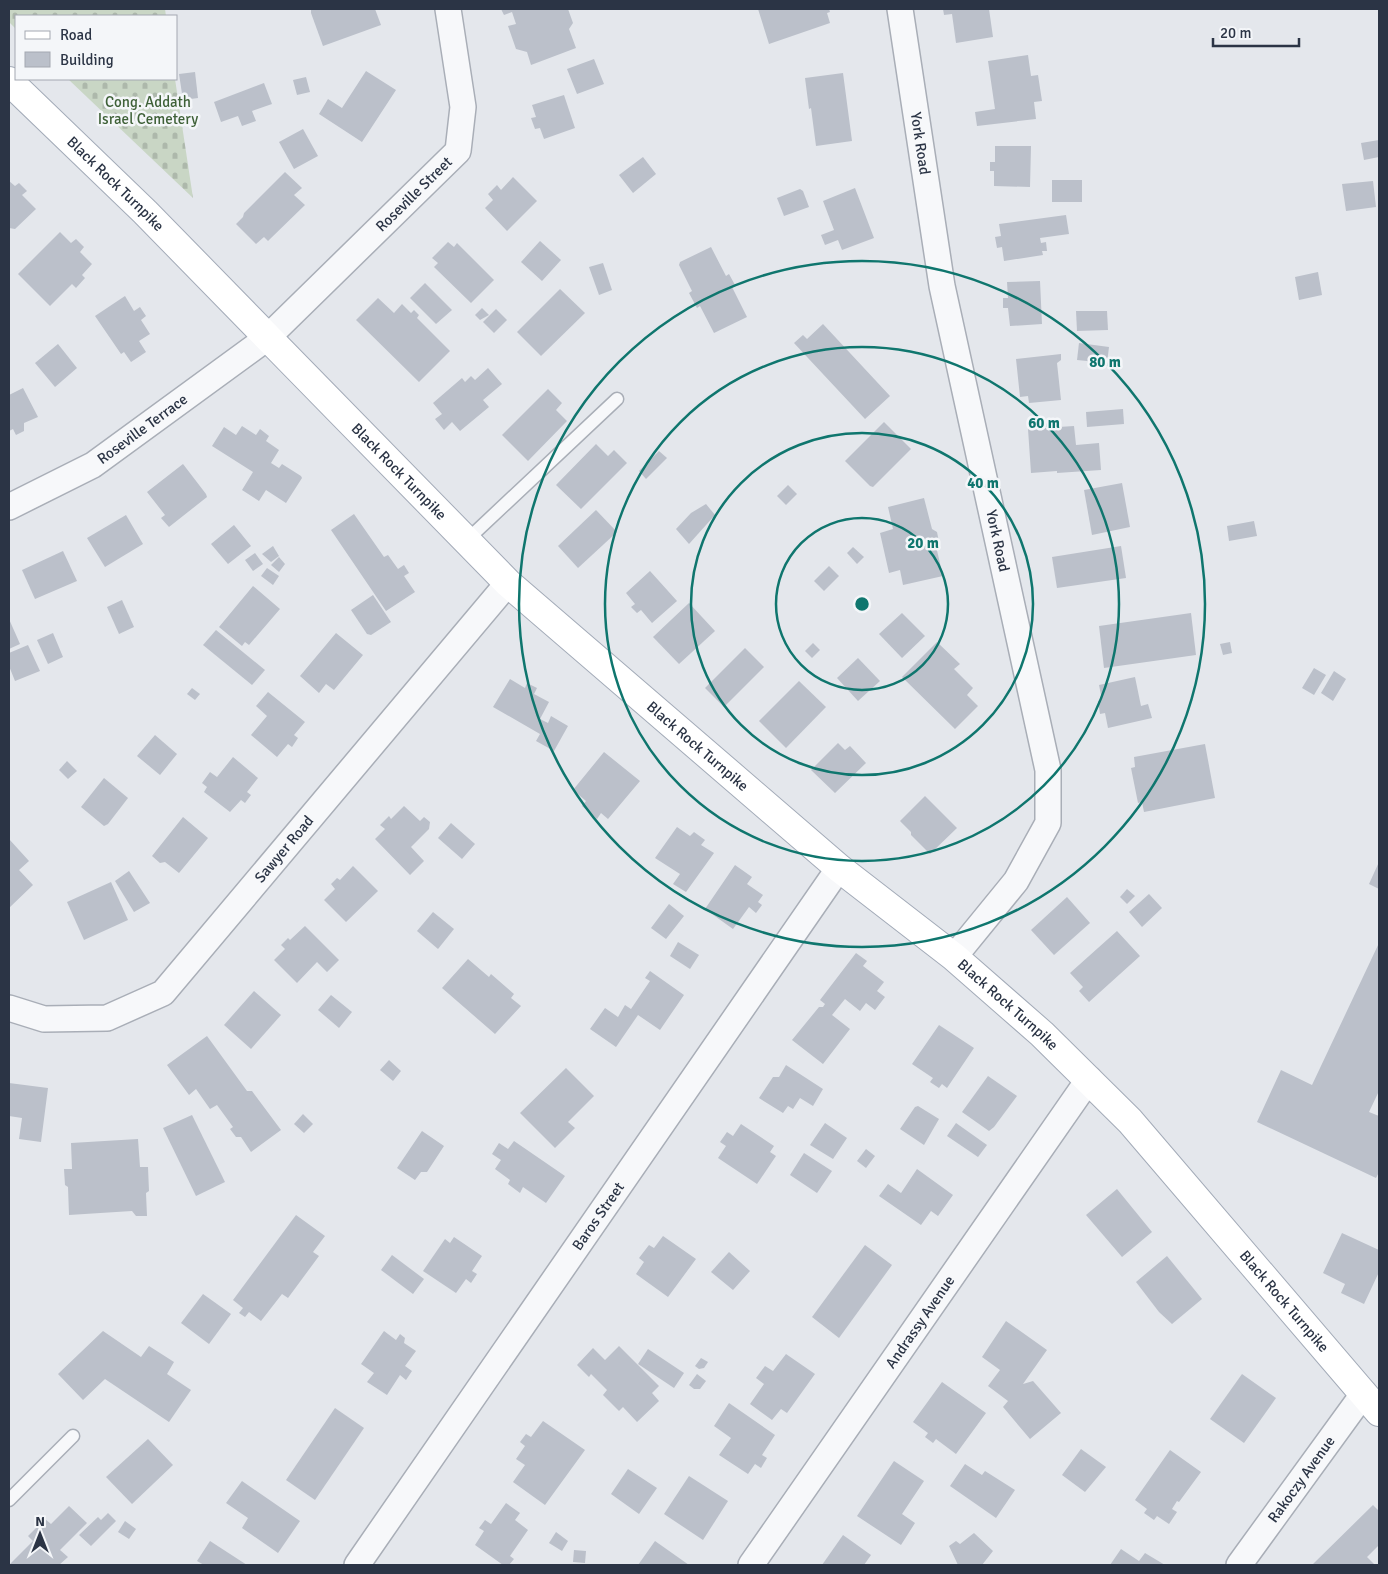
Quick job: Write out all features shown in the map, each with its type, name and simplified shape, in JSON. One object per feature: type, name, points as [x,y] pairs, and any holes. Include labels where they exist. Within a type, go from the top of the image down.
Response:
[{"type":"main road","name":"Black Rock Turnpike","points":[[9,81],[144,212],[508,583],[839,868],[954,957],[1042,1034],[1089,1079],[1130,1121],[1371,1402]]},
{"type":"street","name":"Roseville Street","points":[[267,338],[458,151],[463,107],[448,9]]},
{"type":"street","name":"York Road","points":[[900,9],[942,286],[1048,770],[1048,823],[1016,882],[954,957]]},
{"type":"street","name":"Roseville Terrace","points":[[9,507],[93,465],[267,338]]},
{"type":"street","name":"Sawyer Road","points":[[9,1008],[44,1019],[107,1018],[163,993],[508,583]]},
{"type":"street","name":"Baros Street","points":[[357,1565],[839,868]]},
{"type":"street","name":"Andrassy Avenue","points":[[751,1565],[1089,1079]]},
{"type":"street","name":"Rakoczy Avenue","points":[[1239,1565],[1371,1402]]},
{"type":"lane","points":[[467,540],[617,399]]},
{"type":"lane","points":[[9,1500],[73,1436]]},
{"type":"green space","points":[[9,9],[165,9],[166,15],[15,15],[15,28],[9,22]]},
{"type":"green space","name":"Cong. Addath Israel Cemetery","points":[[69,80],[175,80],[193,198]]},
{"type":"building","points":[[311,9],[375,9],[381,25],[323,46]]},
{"type":"building","points":[[501,9],[568,9],[573,23],[569,29],[576,48],[531,65],[527,52],[516,49],[508,26],[516,24],[512,12],[504,15]]},
{"type":"building","points":[[758,9],[829,9],[830,12],[827,13],[830,23],[769,44]]},
{"type":"building","points":[[943,9],[989,9],[993,37],[956,43],[952,14],[944,15]]},
{"type":"building","points":[[1028,55],[1031,76],[1038,75],[1042,101],[1034,102],[1036,119],[977,126],[975,112],[995,109],[988,61]]},
{"type":"building","points":[[594,59],[604,84],[577,94],[567,69]]},
{"type":"building","points":[[366,71],[396,90],[362,142],[319,114],[328,99],[342,108]]},
{"type":"building","points":[[195,72],[198,98],[183,100],[179,74]]},
{"type":"building","points":[[843,73],[852,141],[816,146],[805,78]]},
{"type":"building","points":[[306,77],[310,92],[297,95],[293,80]]},
{"type":"building","points":[[264,83],[272,104],[252,111],[256,121],[242,126],[238,116],[221,122],[214,102]]},
{"type":"building","points":[[564,95],[575,128],[544,139],[540,128],[535,129],[531,118],[536,117],[532,105]]},
{"type":"building","points":[[303,129],[318,156],[294,169],[279,142]]},
{"type":"building","points":[[1379,140],[1379,157],[1364,160],[1361,143]]},
{"type":"building","points":[[995,146],[1031,146],[1030,187],[994,186],[994,171],[990,171],[990,162],[995,162]]},
{"type":"building","points":[[643,157],[656,174],[633,193],[619,175]]},
{"type":"building","points":[[285,172],[302,188],[294,195],[305,205],[268,241],[264,237],[256,244],[236,224],[243,217],[244,213]]},
{"type":"building","points":[[513,177],[537,201],[507,231],[485,208],[493,200],[488,194],[497,185],[501,190]]},
{"type":"building","points":[[1052,180],[1082,180],[1082,202],[1052,202]]},
{"type":"building","points":[[9,181],[15,186],[19,183],[27,191],[22,195],[36,209],[15,229],[9,228]]},
{"type":"building","points":[[1373,181],[1376,207],[1346,211],[1342,184]]},
{"type":"building","points":[[855,188],[874,238],[842,250],[838,240],[825,245],[821,235],[834,230],[823,201]]},
{"type":"building","points":[[800,189],[803,191],[809,207],[784,216],[777,198]]},
{"type":"building","points":[[1066,215],[1069,234],[1040,238],[1041,243],[1046,242],[1047,251],[1042,251],[1043,255],[1004,261],[1002,247],[997,248],[995,237],[1001,236],[999,224]]},
{"type":"building","points":[[60,232],[71,243],[76,239],[84,247],[80,252],[92,264],[82,275],[85,278],[76,288],[72,284],[50,306],[18,274]]},
{"type":"building","points":[[540,241],[561,260],[542,281],[521,262]]},
{"type":"building","points":[[448,242],[454,247],[457,243],[494,280],[471,303],[434,267],[438,263],[432,258]]},
{"type":"building","points":[[711,247],[726,276],[729,274],[735,285],[732,287],[747,317],[714,333],[700,306],[697,308],[689,293],[692,291],[679,265],[680,262]]},
{"type":"building","points":[[603,263],[612,290],[599,295],[589,267]]},
{"type":"building","points":[[1318,272],[1322,295],[1299,300],[1295,277]]},
{"type":"building","points":[[1040,281],[1042,324],[1010,326],[1008,308],[1003,308],[1003,298],[1008,298],[1007,282]]},
{"type":"building","points":[[425,283],[452,310],[436,324],[410,298]]},
{"type":"building","points":[[560,289],[585,313],[541,356],[517,332]]},
{"type":"building","points":[[125,296],[134,311],[140,307],[146,316],[141,320],[150,334],[139,341],[146,352],[131,362],[124,352],[121,354],[95,316]]},
{"type":"building","points":[[378,298],[394,313],[402,304],[411,313],[414,310],[419,315],[417,318],[450,351],[419,382],[356,320]]},
{"type":"building","points":[[482,308],[489,315],[480,320],[475,315]]},
{"type":"building","points":[[496,309],[507,320],[494,333],[483,322]]},
{"type":"building","points":[[1076,311],[1107,311],[1108,330],[1077,331]]},
{"type":"building","points":[[823,324],[890,396],[865,419],[794,343],[803,335],[807,339]]},
{"type":"building","points":[[1079,343],[1109,347],[1107,363],[1077,360]]},
{"type":"building","points":[[58,344],[77,368],[55,387],[35,363]]},
{"type":"building","points":[[1061,354],[1061,360],[1057,363],[1061,400],[1029,403],[1028,396],[1020,397],[1016,359]]},
{"type":"building","points":[[488,368],[502,384],[483,400],[489,407],[460,431],[452,422],[444,430],[435,419],[442,414],[433,403],[462,378],[465,382],[471,376],[475,380]]},
{"type":"building","points":[[23,388],[38,417],[24,423],[24,431],[16,435],[13,429],[9,431],[9,395]]},
{"type":"building","points":[[548,389],[562,403],[556,410],[567,421],[528,461],[502,435]]},
{"type":"building","points":[[1123,409],[1124,424],[1087,427],[1086,412]]},
{"type":"building","points":[[884,422],[911,449],[873,487],[845,461]]},
{"type":"building","points":[[242,426],[256,435],[260,429],[269,436],[266,441],[279,450],[271,463],[279,468],[282,464],[301,476],[302,478],[286,503],[266,490],[259,501],[242,490],[253,472],[212,446],[224,427],[236,435]]},
{"type":"building","points":[[1074,426],[1076,445],[1099,443],[1101,470],[1031,473],[1028,429]]},
{"type":"building","points":[[596,444],[608,456],[614,450],[627,463],[581,509],[556,485]]},
{"type":"building","points":[[659,451],[667,458],[646,479],[639,471]]},
{"type":"building","points":[[183,464],[207,497],[169,527],[161,518],[165,515],[147,492]]},
{"type":"building","points":[[1122,483],[1130,527],[1092,535],[1084,490]]},
{"type":"building","points":[[788,485],[797,494],[786,505],[777,496]]},
{"type":"building","points":[[924,498],[932,529],[937,532],[939,542],[935,542],[943,576],[903,585],[900,570],[889,573],[880,533],[893,529],[888,507]]},
{"type":"building","points":[[706,504],[715,515],[689,544],[676,529],[691,513]]},
{"type":"building","points":[[596,510],[617,532],[578,568],[558,546]]},
{"type":"building","points":[[354,514],[384,557],[388,555],[398,569],[404,565],[409,573],[404,576],[415,592],[386,611],[331,530]]},
{"type":"building","points":[[126,515],[143,544],[105,567],[87,538]]},
{"type":"building","points":[[1254,521],[1257,536],[1229,541],[1227,526]]},
{"type":"building","points":[[234,525],[251,546],[228,564],[211,544]]},
{"type":"building","points":[[273,546],[279,556],[271,562],[262,554]]},
{"type":"building","points":[[1121,546],[1126,578],[1057,588],[1052,557]]},
{"type":"building","points":[[853,547],[864,557],[857,564],[847,553]]},
{"type":"building","points":[[63,551],[77,581],[35,599],[22,570]]},
{"type":"building","points":[[255,553],[263,564],[253,571],[245,560]]},
{"type":"building","points":[[279,557],[285,564],[279,572],[271,565]]},
{"type":"building","points":[[829,566],[839,576],[824,591],[814,581]]},
{"type":"building","points":[[267,568],[279,576],[273,585],[261,576]]},
{"type":"building","points":[[650,571],[677,601],[652,623],[641,610],[637,613],[631,607],[635,604],[626,593]]},
{"type":"building","points":[[253,586],[280,609],[249,645],[245,642],[242,646],[219,627]]},
{"type":"building","points":[[373,595],[391,622],[371,635],[367,634],[351,610]]},
{"type":"building","points":[[122,600],[134,627],[119,634],[107,607]]},
{"type":"building","points":[[689,603],[715,631],[679,664],[653,637]]},
{"type":"building","points":[[902,613],[925,636],[902,658],[879,634]]},
{"type":"building","points":[[1191,613],[1196,655],[1104,668],[1099,626]]},
{"type":"building","points":[[9,619],[20,644],[9,649]]},
{"type":"building","points":[[216,630],[265,670],[252,685],[203,645]]},
{"type":"building","points":[[53,633],[63,657],[48,664],[37,640]]},
{"type":"building","points":[[336,633],[363,655],[334,690],[326,684],[319,693],[300,676]]},
{"type":"building","points":[[937,642],[960,664],[954,669],[973,688],[967,695],[978,706],[955,729],[902,677]]},
{"type":"building","points":[[1230,642],[1232,653],[1223,655],[1220,644]]},
{"type":"building","points":[[813,643],[820,650],[812,658],[805,651]]},
{"type":"building","points":[[28,645],[40,671],[15,681],[9,666],[9,653]]},
{"type":"building","points":[[745,648],[764,667],[724,707],[705,688]]},
{"type":"building","points":[[858,658],[880,681],[858,701],[837,678]]},
{"type":"building","points":[[1314,668],[1326,675],[1314,695],[1302,688]]},
{"type":"building","points":[[1334,671],[1346,679],[1333,701],[1321,693]]},
{"type":"building","points":[[1135,677],[1141,706],[1148,704],[1152,718],[1108,728],[1105,713],[1100,714],[1098,701],[1102,700],[1099,685]]},
{"type":"building","points":[[510,679],[525,688],[527,683],[537,688],[534,694],[549,702],[540,719],[548,723],[551,716],[568,726],[554,751],[536,741],[540,734],[493,707]]},
{"type":"building","points":[[799,681],[826,707],[786,748],[759,721]]},
{"type":"building","points":[[192,688],[200,694],[195,700],[187,694]]},
{"type":"building","points":[[268,692],[305,722],[294,735],[298,738],[292,747],[288,744],[277,757],[251,735],[267,716],[256,706]]},
{"type":"building","points":[[155,735],[177,754],[160,775],[137,756]]},
{"type":"building","points":[[838,743],[845,750],[850,746],[866,763],[835,793],[811,770]]},
{"type":"building","points":[[1205,744],[1215,798],[1144,812],[1142,802],[1138,803],[1131,768],[1135,767],[1134,757]]},
{"type":"building","points":[[604,752],[640,781],[608,819],[601,813],[597,819],[582,806],[586,801],[573,790]]},
{"type":"building","points":[[233,757],[258,778],[247,792],[251,795],[245,803],[241,800],[230,812],[204,792],[207,787],[202,783],[210,772],[217,777]]},
{"type":"building","points":[[67,761],[77,771],[68,779],[59,770]]},
{"type":"building","points":[[104,778],[128,798],[108,824],[104,826],[81,807]]},
{"type":"building","points":[[925,796],[957,828],[930,854],[900,821]]},
{"type":"building","points":[[404,806],[420,821],[424,817],[430,822],[429,829],[411,847],[424,861],[410,875],[375,839],[385,829],[380,825],[389,816],[391,819]]},
{"type":"building","points":[[183,817],[208,838],[179,873],[165,862],[160,863],[152,856]]},
{"type":"building","points":[[451,823],[475,844],[462,859],[438,838]]},
{"type":"building","points":[[677,827],[690,836],[694,832],[705,840],[701,845],[714,853],[686,892],[673,884],[680,874],[655,858]]},
{"type":"building","points":[[9,839],[29,861],[19,870],[33,885],[9,908]]},
{"type":"building","points":[[1379,862],[1379,889],[1369,884]]},
{"type":"building","points":[[735,865],[752,877],[747,884],[763,895],[758,902],[762,905],[756,913],[749,907],[733,929],[705,909]]},
{"type":"building","points":[[353,866],[378,891],[346,922],[324,900],[335,889],[331,884],[337,878],[340,880]]},
{"type":"building","points":[[129,871],[150,903],[134,912],[115,881]]},
{"type":"building","points":[[111,882],[128,920],[84,940],[67,902]]},
{"type":"building","points":[[1127,889],[1135,896],[1127,904],[1120,897]]},
{"type":"building","points":[[1149,894],[1162,908],[1142,927],[1129,912]]},
{"type":"building","points":[[1067,897],[1090,923],[1054,955],[1031,930]]},
{"type":"building","points":[[669,904],[684,916],[666,939],[651,928]]},
{"type":"building","points":[[433,912],[454,929],[438,949],[417,931]]},
{"type":"building","points":[[305,926],[339,960],[327,972],[317,962],[297,983],[274,960],[285,949],[281,945],[288,938],[290,940]]},
{"type":"building","points":[[1117,931],[1140,956],[1089,1002],[1079,991],[1083,987],[1070,973]]},
{"type":"building","points":[[678,942],[699,955],[690,969],[670,956]]},
{"type":"building","points":[[1379,943],[1379,1091],[1369,1112],[1379,1116],[1379,1172],[1376,1178],[1257,1122],[1281,1070],[1312,1085]]},
{"type":"building","points":[[856,953],[867,961],[863,966],[884,982],[877,991],[885,997],[875,1010],[866,1003],[860,1011],[845,999],[832,1015],[850,1029],[823,1064],[792,1040],[819,1007],[823,1007],[825,1004],[820,1000]]},
{"type":"building","points":[[468,959],[489,977],[491,974],[514,994],[511,998],[521,1006],[495,1034],[442,988]]},
{"type":"building","points":[[650,971],[684,995],[660,1030],[638,1015],[616,1047],[590,1029],[605,1008],[618,1017],[625,1005],[631,1009],[650,981],[645,978]]},
{"type":"building","points":[[254,991],[281,1015],[251,1049],[224,1025]]},
{"type":"building","points":[[331,995],[352,1012],[339,1028],[318,1010]]},
{"type":"building","points":[[939,1025],[974,1048],[947,1088],[942,1084],[939,1088],[930,1082],[933,1078],[912,1064]]},
{"type":"building","points":[[207,1036],[247,1091],[252,1091],[281,1130],[251,1152],[241,1137],[236,1137],[230,1129],[233,1127],[217,1105],[210,1109],[196,1089],[189,1095],[167,1065]]},
{"type":"building","points":[[389,1060],[401,1071],[393,1081],[380,1070]]},
{"type":"building","points":[[786,1065],[823,1089],[813,1106],[800,1098],[793,1109],[788,1106],[783,1113],[759,1098],[773,1077],[779,1077]]},
{"type":"building","points":[[566,1068],[594,1096],[568,1122],[575,1128],[555,1148],[520,1113]]},
{"type":"building","points":[[988,1076],[1017,1096],[989,1131],[962,1112]]},
{"type":"building","points":[[9,1083],[48,1088],[41,1142],[19,1139],[22,1118],[9,1116]]},
{"type":"building","points":[[918,1106],[939,1119],[924,1145],[900,1129],[915,1107]]},
{"type":"building","points":[[303,1114],[313,1124],[304,1133],[294,1124]]},
{"type":"building","points":[[192,1115],[225,1182],[196,1196],[163,1128]]},
{"type":"building","points":[[825,1123],[847,1138],[833,1159],[810,1145]]},
{"type":"building","points":[[956,1123],[987,1145],[978,1157],[947,1136]]},
{"type":"building","points":[[741,1124],[774,1146],[770,1152],[776,1156],[757,1184],[718,1158],[726,1146],[720,1142],[727,1132],[733,1136]]},
{"type":"building","points":[[422,1131],[444,1146],[427,1172],[421,1172],[415,1180],[397,1168]]},
{"type":"building","points":[[138,1139],[140,1167],[148,1167],[147,1216],[136,1216],[132,1211],[69,1215],[68,1187],[65,1185],[64,1169],[72,1169],[71,1143]]},
{"type":"building","points":[[514,1141],[565,1176],[546,1203],[523,1187],[520,1193],[508,1184],[510,1180],[495,1169],[501,1160],[492,1154],[499,1143],[508,1149]]},
{"type":"building","points":[[866,1149],[875,1156],[866,1168],[857,1161]]},
{"type":"building","points":[[804,1153],[832,1171],[817,1193],[790,1175]]},
{"type":"building","points":[[917,1169],[953,1195],[938,1216],[931,1211],[921,1225],[879,1196],[888,1184],[901,1193]]},
{"type":"building","points":[[1117,1189],[1152,1232],[1122,1257],[1086,1215]]},
{"type":"building","points":[[296,1215],[325,1236],[313,1252],[319,1256],[288,1298],[282,1294],[261,1321],[249,1312],[245,1317],[239,1313],[243,1308],[233,1300]]},
{"type":"building","points":[[1342,1233],[1379,1250],[1379,1272],[1364,1304],[1341,1293],[1345,1284],[1323,1273]]},
{"type":"building","points":[[663,1236],[696,1259],[668,1297],[636,1274],[644,1262],[639,1258],[649,1245],[654,1248]]},
{"type":"building","points":[[454,1237],[482,1256],[472,1271],[477,1274],[471,1283],[466,1279],[456,1293],[423,1271],[445,1239],[450,1243]]},
{"type":"building","points":[[865,1245],[892,1265],[839,1338],[812,1317]]},
{"type":"building","points":[[729,1252],[750,1271],[733,1290],[711,1272]]},
{"type":"building","points":[[392,1255],[424,1279],[413,1294],[381,1270]]},
{"type":"building","points":[[1167,1256],[1202,1299],[1172,1324],[1159,1312],[1136,1282]]},
{"type":"building","points":[[203,1294],[231,1314],[209,1344],[181,1323]]},
{"type":"building","points":[[1006,1321],[1047,1350],[1023,1384],[1033,1381],[1061,1413],[1030,1439],[1003,1407],[1008,1401],[988,1386],[1000,1370],[982,1357]]},
{"type":"building","points":[[103,1331],[141,1357],[149,1346],[174,1362],[167,1374],[191,1390],[169,1422],[105,1379],[83,1400],[58,1374]]},
{"type":"building","points":[[384,1331],[396,1340],[400,1334],[405,1338],[404,1343],[416,1351],[405,1366],[412,1371],[406,1380],[400,1375],[387,1395],[367,1382],[374,1373],[361,1364]]},
{"type":"building","points":[[619,1346],[659,1386],[652,1393],[659,1401],[637,1422],[623,1407],[619,1411],[603,1395],[607,1390],[591,1374],[589,1377],[577,1365],[593,1348],[605,1360]]},
{"type":"building","points":[[648,1349],[684,1373],[674,1388],[638,1364]]},
{"type":"building","points":[[786,1354],[815,1374],[787,1413],[781,1409],[772,1420],[750,1404],[764,1384],[756,1378],[765,1366],[773,1371]]},
{"type":"building","points":[[701,1358],[708,1362],[704,1368],[699,1369],[695,1366]]},
{"type":"building","points":[[697,1374],[706,1381],[700,1389],[694,1389],[689,1385]]},
{"type":"building","points":[[1242,1374],[1276,1398],[1244,1443],[1210,1419]]},
{"type":"building","points":[[942,1382],[986,1413],[956,1454],[936,1439],[933,1443],[925,1437],[928,1433],[913,1422]]},
{"type":"building","points":[[729,1403],[775,1435],[762,1455],[767,1458],[761,1468],[755,1464],[748,1474],[719,1455],[731,1438],[714,1426]]},
{"type":"building","points":[[335,1408],[364,1428],[315,1500],[286,1480]]},
{"type":"building","points":[[543,1421],[585,1450],[545,1505],[513,1482],[525,1465],[516,1459],[525,1446],[520,1442],[526,1434],[531,1437]]},
{"type":"building","points":[[148,1439],[173,1465],[132,1504],[106,1477]]},
{"type":"building","points":[[1081,1449],[1106,1467],[1085,1492],[1062,1475]]},
{"type":"building","points":[[1170,1450],[1201,1472],[1172,1509],[1177,1512],[1169,1524],[1157,1516],[1154,1520],[1144,1513],[1147,1509],[1135,1500]]},
{"type":"building","points":[[894,1461],[924,1481],[902,1514],[915,1523],[901,1545],[857,1516]]},
{"type":"building","points":[[965,1464],[982,1475],[985,1471],[1015,1490],[996,1518],[950,1486]]},
{"type":"building","points":[[628,1469],[657,1488],[639,1514],[611,1494]]},
{"type":"building","points":[[689,1476],[728,1501],[703,1540],[664,1514]]},
{"type":"building","points":[[242,1481],[300,1521],[278,1553],[242,1528],[248,1518],[226,1503]]},
{"type":"building","points":[[506,1503],[520,1513],[515,1520],[528,1530],[510,1556],[514,1559],[509,1565],[503,1565],[475,1545],[484,1531],[479,1528],[485,1520],[491,1524]]},
{"type":"building","points":[[1373,1505],[1379,1511],[1379,1545],[1367,1557],[1375,1565],[1312,1565]]},
{"type":"building","points":[[69,1506],[87,1523],[60,1550],[68,1557],[59,1565],[9,1565],[33,1541],[28,1536],[45,1519],[51,1524]]},
{"type":"building","points":[[108,1513],[116,1521],[91,1546],[79,1535],[98,1517],[101,1520]]},
{"type":"building","points":[[125,1521],[136,1529],[129,1539],[118,1532]]},
{"type":"building","points":[[556,1532],[568,1541],[562,1551],[549,1543]]},
{"type":"building","points":[[974,1533],[993,1551],[982,1565],[958,1565],[949,1546],[956,1541],[960,1544]]},
{"type":"building","points":[[843,1535],[871,1555],[864,1565],[822,1565]]},
{"type":"building","points":[[210,1541],[247,1565],[204,1565],[197,1561]]},
{"type":"building","points":[[655,1541],[689,1565],[638,1565]]},
{"type":"building","points":[[1121,1549],[1139,1561],[1145,1553],[1165,1565],[1110,1565]]},
{"type":"building","points":[[574,1550],[586,1551],[585,1563],[573,1562]]}]
